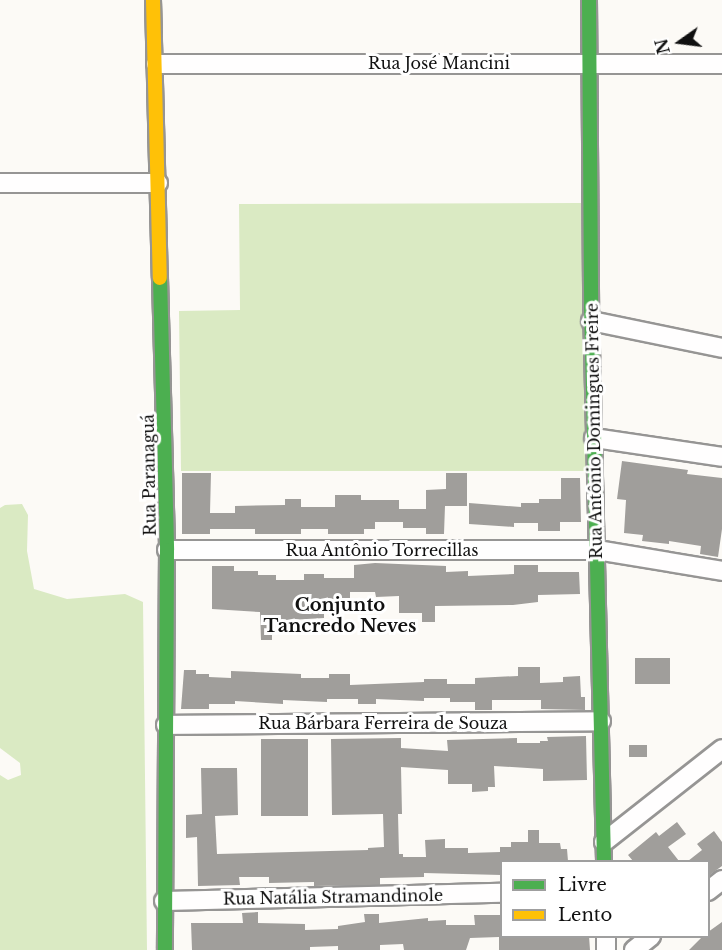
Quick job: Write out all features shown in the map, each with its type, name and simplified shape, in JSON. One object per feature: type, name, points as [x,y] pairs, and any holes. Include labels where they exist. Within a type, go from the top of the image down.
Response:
[{"type":"street","name":"Rua Paranaguá","points":[[153,0],[167,550],[165,950]]},
{"type":"street","name":"Rua Antônio Domingues Freire","points":[[589,0],[591,321],[604,860]]},
{"type":"street","name":"Rua José Mancini","points":[[156,64],[722,64]]},
{"type":"street","points":[[0,183],[158,183]]},
{"type":"street","points":[[591,321],[722,348]]},
{"type":"street","points":[[594,438],[722,457]]},
{"type":"street","name":"Rua Antônio Torrecillas","points":[[167,550],[597,550],[722,571]]},
{"type":"street","name":"Rua Bárbara Ferreira de Souza","points":[[166,725],[601,722]]},
{"type":"street","points":[[604,842],[722,749]]},
{"type":"street","points":[[710,889],[722,880]]},
{"type":"street","name":"Rua Natália Stramandinole","points":[[164,901],[500,893]]},
{"type":"street","points":[[634,950],[649,938]]},
{"type":"green space","points":[[581,203],[586,471],[181,471],[179,311],[240,310],[239,204]]},
{"type":"green space","points":[[22,504],[28,515],[27,551],[34,589],[67,599],[125,594],[143,602],[147,950],[0,950],[0,775],[8,780],[21,775],[20,763],[0,748],[0,508],[5,505]]},
{"type":"building","points":[[622,461],[688,470],[687,474],[722,478],[722,529],[718,557],[700,554],[701,546],[669,541],[669,544],[642,541],[643,535],[624,533],[626,500],[617,499]]},
{"type":"building","points":[[182,473],[211,473],[210,513],[235,513],[235,506],[285,505],[285,499],[301,499],[301,507],[335,507],[335,495],[361,495],[361,500],[399,500],[399,509],[426,509],[426,490],[446,489],[446,473],[467,473],[467,506],[445,506],[444,534],[426,534],[426,528],[403,528],[403,522],[375,522],[375,529],[364,529],[364,534],[328,534],[328,529],[301,529],[301,534],[255,534],[255,529],[210,529],[210,534],[182,534]]},
{"type":"building","points":[[561,478],[580,478],[581,522],[560,522],[560,531],[538,531],[538,523],[514,523],[514,527],[469,524],[469,503],[521,507],[521,503],[539,503],[539,499],[561,499]]},
{"type":"building","points":[[375,563],[446,566],[446,572],[468,571],[468,576],[514,574],[514,565],[538,565],[538,572],[579,572],[580,594],[538,595],[538,602],[513,605],[435,606],[435,622],[422,622],[422,613],[399,613],[399,596],[376,597],[375,592],[350,592],[350,605],[324,606],[324,618],[272,621],[272,640],[261,640],[260,612],[212,609],[212,566],[234,566],[234,571],[258,571],[258,575],[276,575],[276,580],[304,580],[304,574],[324,574],[324,578],[354,578],[354,565]]},
{"type":"building","points":[[635,658],[670,658],[670,684],[635,684]]},
{"type":"building","points":[[518,667],[540,667],[540,683],[563,682],[563,677],[580,676],[581,697],[585,697],[585,710],[541,709],[541,700],[492,700],[492,710],[475,710],[475,702],[450,702],[450,698],[424,698],[424,701],[376,699],[376,704],[358,704],[358,699],[327,699],[327,702],[283,700],[283,704],[235,701],[235,704],[209,704],[209,709],[181,709],[184,670],[196,670],[196,674],[209,674],[209,677],[231,678],[231,671],[301,674],[301,678],[329,678],[329,674],[350,674],[350,685],[424,682],[424,679],[447,679],[447,684],[475,684],[475,678],[518,676]]},
{"type":"building","points":[[586,736],[587,780],[543,781],[543,769],[494,766],[495,787],[488,787],[488,791],[472,792],[472,784],[448,784],[448,770],[401,767],[402,814],[398,814],[399,854],[403,854],[403,857],[426,857],[425,840],[445,839],[445,848],[468,848],[468,853],[500,852],[500,847],[511,847],[511,842],[528,842],[528,830],[539,830],[539,843],[560,843],[561,849],[567,849],[568,860],[500,860],[500,875],[424,873],[424,877],[380,878],[380,885],[314,886],[314,882],[269,883],[269,877],[239,877],[240,885],[198,886],[197,837],[186,838],[186,815],[202,814],[201,768],[237,768],[238,815],[215,816],[217,854],[368,850],[368,848],[384,847],[383,814],[332,815],[331,739],[401,738],[401,748],[448,751],[447,740],[517,738],[517,743],[540,743],[540,741],[548,741],[547,737]]},
{"type":"building","points":[[261,739],[308,739],[308,816],[261,816]]},
{"type":"building","points":[[629,745],[647,745],[647,757],[629,757]]},
{"type":"building","points":[[677,822],[686,834],[668,847],[678,860],[632,860],[628,855],[656,832],[659,836]]},
{"type":"building","points":[[714,831],[722,842],[722,866],[710,875],[710,860],[689,860],[702,850],[697,844]]},
{"type":"building","points":[[258,912],[258,923],[305,924],[305,930],[338,929],[338,926],[365,922],[364,914],[379,914],[379,923],[428,918],[428,921],[446,920],[446,925],[475,925],[474,915],[500,915],[500,938],[589,938],[590,950],[499,950],[499,937],[470,938],[466,950],[404,950],[403,944],[380,945],[380,950],[338,950],[338,946],[310,947],[310,950],[192,950],[191,923],[243,923],[242,913]]},
{"type":"building","points":[[722,922],[722,950],[689,950],[701,938],[710,938],[710,931]]},
{"type":"traffic: fast","points":[[589,0],[591,305],[604,860]]},
{"type":"traffic: fast","points":[[160,278],[167,550],[165,950]]},
{"type":"traffic: slow","points":[[153,0],[160,278]]},
{"type":"district","name":"Conjunto Tancredo Neves","points":[[340,616]]}]
